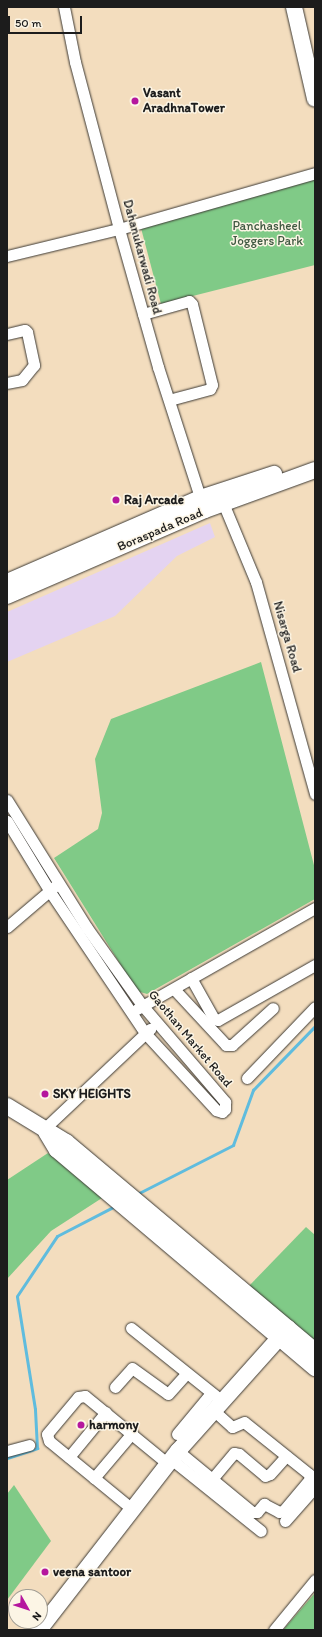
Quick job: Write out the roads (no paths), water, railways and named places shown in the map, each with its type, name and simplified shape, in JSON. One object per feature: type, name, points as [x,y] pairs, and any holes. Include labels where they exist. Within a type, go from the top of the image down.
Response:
[{"type":"street","name":"Dahanukarwadi Road","points":[[64,7],[75,62],[118,229],[202,504]]},
{"type":"street","points":[[294,7],[315,99]]},
{"type":"street","points":[[7,256],[118,229],[315,173]]},
{"type":"street","points":[[143,314],[189,301],[192,304],[212,386],[210,389],[169,400]]},
{"type":"street","points":[[7,334],[25,330],[27,332],[34,365],[22,380],[7,383]]},
{"type":"street","name":"Boraspada Road","points":[[221,498],[315,460]]},
{"type":"street","name":"Boraspada Road","points":[[7,582],[202,504],[315,470]]},
{"type":"street","name":"Nisarga Road","points":[[221,498],[256,582],[315,794]]},
{"type":"street","name":"Boraspada Road","points":[[7,596],[202,504]]},
{"type":"street","name":"Gaothan Market Road","points":[[7,800],[25,840],[49,890],[145,1033],[216,1110],[222,1112],[225,1109],[226,1102],[142,1005],[59,884],[25,840],[7,821]]},
{"type":"street","points":[[7,927],[49,890],[59,884]]},
{"type":"street","points":[[132,1014],[142,1005],[174,989],[315,908]]},
{"type":"street","points":[[191,978],[214,1020],[218,1020],[315,965]]},
{"type":"street","points":[[174,989],[226,1045],[232,1045],[273,1008]]},
{"type":"street","points":[[247,1078],[315,1007]]},
{"type":"street","points":[[44,1129],[145,1033],[157,1024]]},
{"type":"street","points":[[7,1106],[66,1142],[120,1194],[280,1330],[315,1368]]},
{"type":"street","points":[[126,1504],[50,1442],[47,1434],[78,1397],[88,1397],[132,1434],[173,1445],[252,1512],[257,1512],[264,1504],[279,1512],[283,1511],[310,1479],[309,1474],[244,1422],[232,1427],[213,1400],[187,1373],[131,1328]]},
{"type":"street","points":[[280,1330],[315,1350]]},
{"type":"street","points":[[48,1604],[173,1445],[213,1400],[280,1330]]},
{"type":"street","points":[[115,1387],[132,1368],[168,1394],[187,1373]]},
{"type":"street","points":[[69,1457],[106,1412]]},
{"type":"street","points":[[94,1478],[132,1434]]},
{"type":"street","points":[[7,1451],[29,1445]]},
{"type":"street","points":[[173,1445],[261,1531]]},
{"type":"street","points":[[40,1630],[173,1445]]},
{"type":"street","points":[[212,1479],[234,1453],[239,1454],[265,1476],[270,1474],[286,1456]]},
{"type":"street","points":[[285,1521],[315,1486]]},
{"type":"street","points":[[274,1630],[315,1580]]},
{"type":"waterway","points":[[137,1194],[233,1145],[253,1090],[315,1026]]},
{"type":"waterway","points":[[7,1458],[37,1448],[35,1409],[17,1296],[57,1236],[115,1206]]},
{"type":"place","name":"Vasant AradhnaTower","points":[[135,101]]},
{"type":"place","name":"Raj Arcade","points":[[116,500]]},
{"type":"place","name":"SKY HEIGHTS","points":[[45,1094]]},
{"type":"place","name":"harmony","points":[[81,1425]]},
{"type":"place","name":"veena santoor","points":[[45,1572]]},
{"type":"park label","name":"Panchasheel Joggers Park","points":[[267,234]]}]
